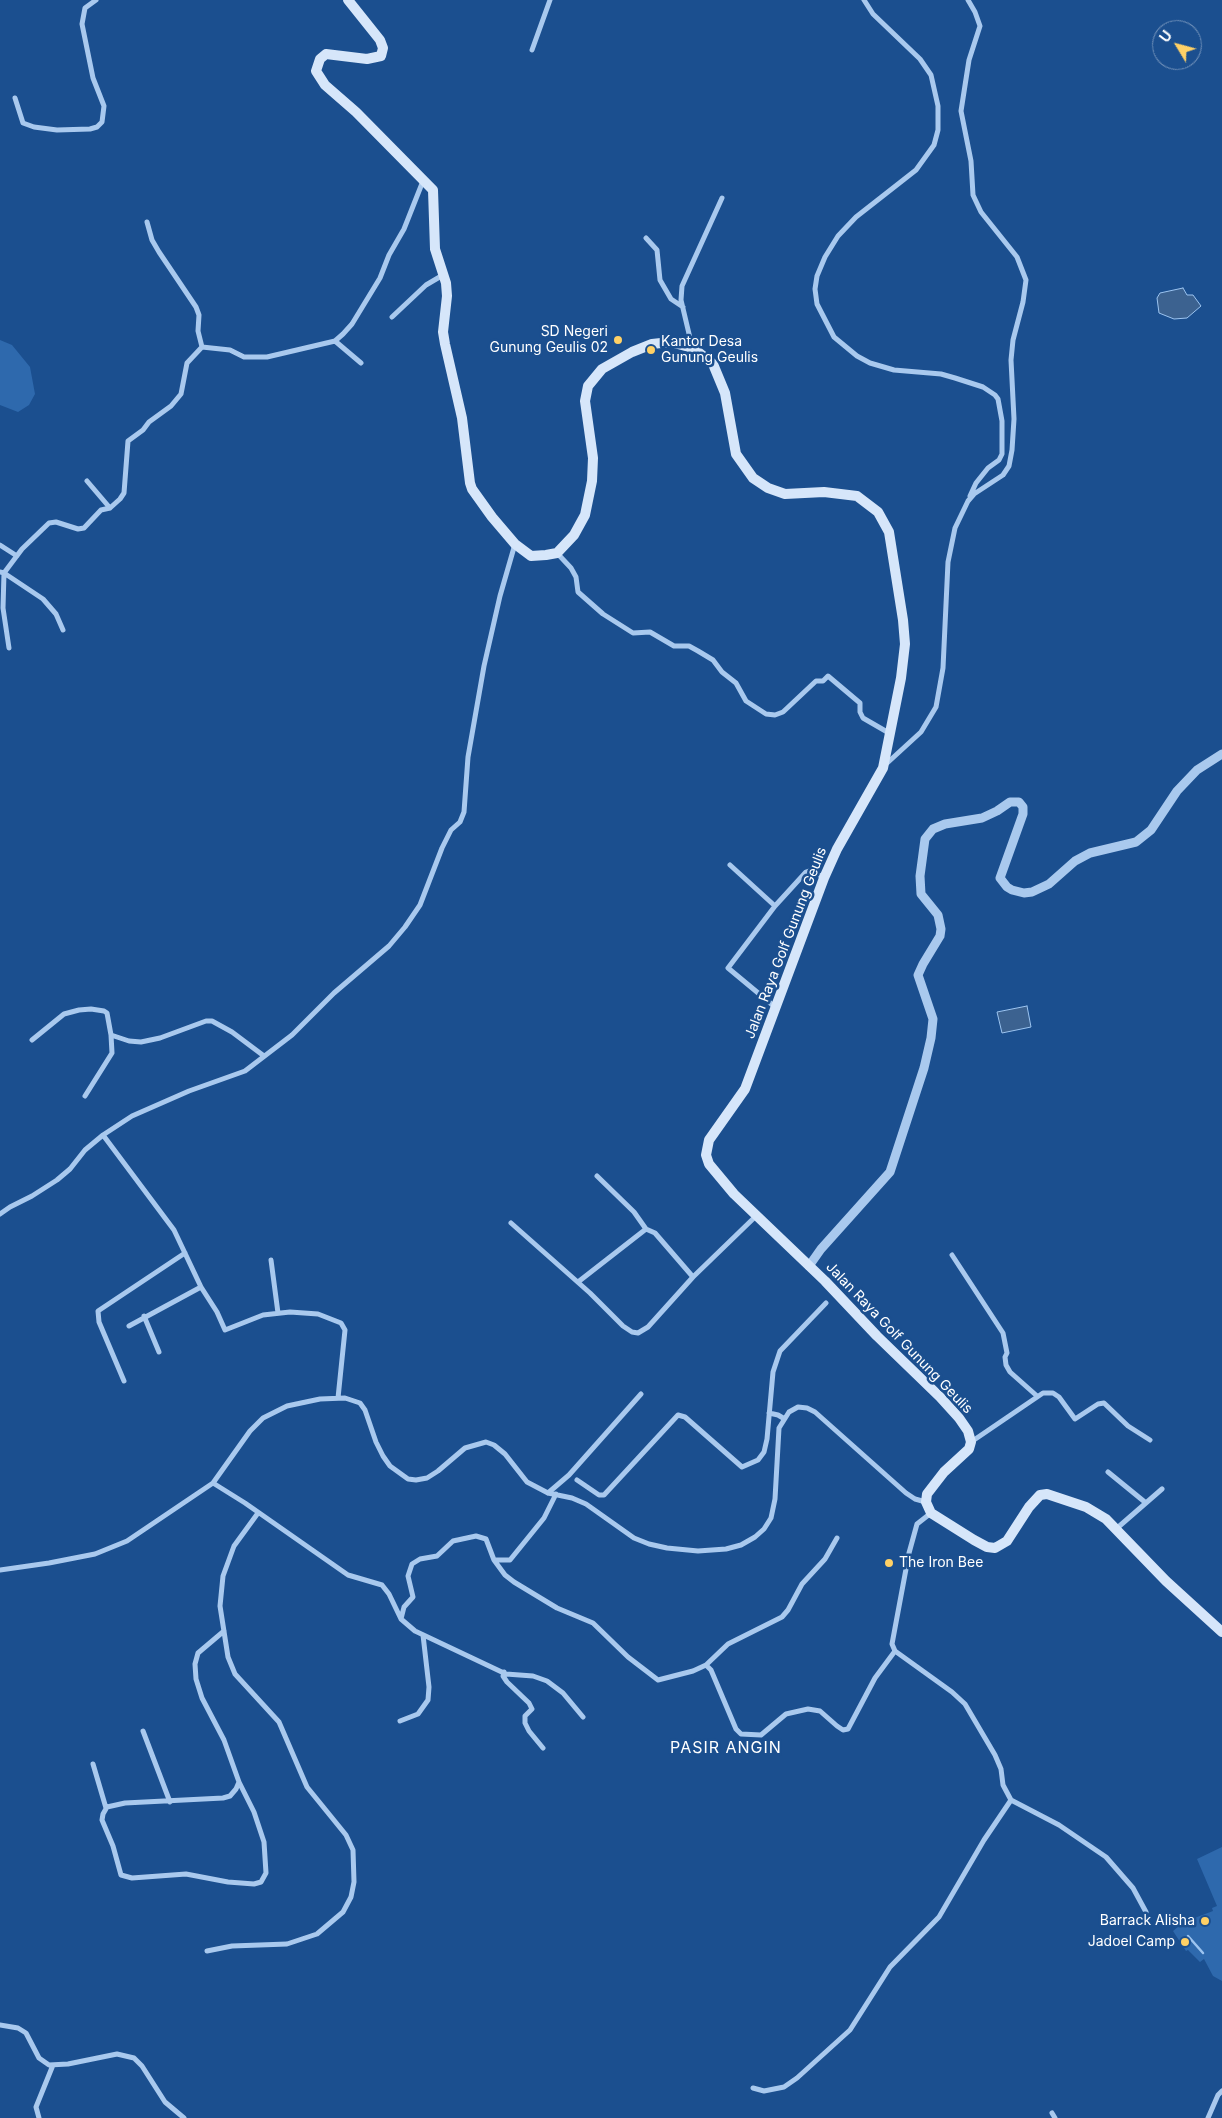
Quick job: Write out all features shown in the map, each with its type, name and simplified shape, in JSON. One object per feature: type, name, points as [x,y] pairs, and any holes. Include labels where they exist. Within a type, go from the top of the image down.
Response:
[{"type":"main road","points":[[348,0],[380,40],[382,52],[379,58],[374,59],[326,54],[316,66],[318,76],[431,185],[434,192],[434,244],[448,296],[443,332],[462,418],[470,483],[492,518],[515,544],[531,556],[537,557],[557,552],[581,525],[590,499],[593,458],[585,401],[590,381],[602,370],[646,346],[670,342],[690,346]]},
{"type":"main road","name":"Jalan Raya Golf Gunung Geulis","points":[[690,346],[707,358],[715,368],[725,393],[735,450],[742,465],[753,478],[768,488],[784,494],[830,493],[857,496],[873,507],[885,521],[891,538],[905,637],[900,678],[883,768],[824,878],[745,1089],[711,1135],[706,1151],[709,1164],[756,1216],[810,1266],[959,1418],[968,1431],[971,1442]]},
{"type":"main road","points":[[971,1442],[969,1448],[932,1485],[926,1502],[931,1514],[987,1547],[995,1548],[1007,1541],[1033,1501],[1040,1495],[1047,1494],[1092,1510],[1115,1529],[1193,1607],[1222,1632]]},
{"type":"street","points":[[14,98],[23,123],[34,128],[57,130],[90,129],[97,127],[102,122],[104,106],[92,78],[82,24],[85,8],[96,0]]},
{"type":"street","points":[[532,50],[550,0]]},
{"type":"street","points":[[864,0],[873,14],[920,59],[931,75],[938,106],[938,130],[934,145],[916,170],[847,225],[838,236],[824,257],[817,276],[815,290],[817,304],[834,337],[851,352],[870,363],[894,370],[941,374],[983,387],[995,395],[999,403],[1002,421],[1002,454],[999,460],[988,468],[976,484],[955,528],[948,562],[943,668],[936,707],[921,732],[883,768]]},
{"type":"street","points":[[968,0],[980,26],[969,60],[961,111],[971,161],[973,195],[981,212],[1017,257],[1026,280],[1024,302],[1013,340],[1011,360],[1014,419],[1011,458],[1003,475],[982,488],[968,501]]},
{"type":"street","points":[[202,347],[220,348],[244,357],[260,358],[335,341],[352,324],[380,278],[389,254],[404,229],[424,179]]},
{"type":"street","points":[[690,346],[683,308],[682,286],[722,198]]},
{"type":"street","points":[[147,222],[159,252],[196,307],[199,315],[198,331],[202,347]]},
{"type":"street","points":[[646,238],[657,250],[660,280],[670,300],[683,308]]},
{"type":"street","points":[[392,317],[426,285],[443,275]]},
{"type":"street","points":[[335,341],[361,363]]},
{"type":"street","points":[[9,648],[3,608],[2,572],[49,523],[56,522],[78,529],[84,528],[102,510],[110,508],[120,499],[124,493],[128,441],[171,406],[181,394],[187,363],[202,347]]},
{"type":"street","points":[[87,481],[110,508]]},
{"type":"street","points":[[0,1214],[56,1180],[70,1169],[85,1150],[103,1135],[148,1108],[245,1072],[285,1041],[339,988],[389,946],[406,928],[420,905],[442,848],[451,830],[460,822],[465,806],[468,757],[484,666],[505,574],[515,544]]},
{"type":"street","points":[[0,545],[17,556]]},
{"type":"street","points":[[557,552],[576,577],[578,592],[603,614],[634,633],[650,632],[674,646],[689,646],[698,651],[712,660],[722,672],[736,683],[746,701],[766,714],[775,716],[783,712],[816,681],[823,681],[828,676],[860,703],[860,712],[863,718],[889,734]]},
{"type":"street","points":[[2,572],[44,599],[56,614],[63,630]]},
{"type":"street","points":[[810,1266],[821,1249],[890,1172],[924,1068],[931,1038],[932,1019],[918,975],[939,939],[941,929],[938,915],[921,894],[921,869],[925,839],[933,829],[945,824],[982,818],[998,811],[1010,802],[1019,802],[1023,807],[1024,814],[1000,878],[1007,888],[1024,893],[1032,892],[1049,884],[1075,860],[1090,854],[1136,842],[1151,830],[1177,791],[1197,770],[1222,754]]},
{"type":"street","points":[[730,866],[775,906]]},
{"type":"street","points":[[775,1008],[728,968],[775,906],[806,872],[809,871],[824,878]]},
{"type":"street","points":[[32,1040],[64,1014],[79,1010],[104,1011],[107,1013],[112,1035],[110,1057],[85,1096]]},
{"type":"street","points":[[112,1035],[135,1043],[160,1038],[206,1021],[212,1021],[232,1032],[264,1056]]},
{"type":"street","points":[[103,1135],[174,1230],[201,1287],[217,1312],[225,1330],[263,1315],[290,1312],[318,1314],[342,1323],[345,1330],[338,1398]]},
{"type":"street","points":[[597,1176],[634,1212],[646,1229],[655,1233],[693,1276]]},
{"type":"street","points":[[511,1223],[578,1282],[623,1326],[632,1332],[638,1333],[648,1327],[693,1276],[756,1216]]},
{"type":"street","points":[[578,1282],[646,1229]]},
{"type":"street","points":[[124,1381],[99,1322],[98,1311],[185,1253]]},
{"type":"street","points":[[952,1255],[1003,1333],[1007,1352],[1005,1357],[1006,1365],[1010,1372],[1037,1396]]},
{"type":"street","points":[[271,1260],[278,1313]]},
{"type":"street","points":[[129,1326],[144,1316],[201,1287]]},
{"type":"street","points":[[577,1480],[599,1495],[604,1495],[678,1415],[686,1417],[742,1467],[758,1460],[764,1452],[767,1439],[773,1372],[780,1351],[826,1304]]},
{"type":"street","points":[[144,1316],[158,1352]]},
{"type":"street","points":[[971,1442],[1043,1393],[1053,1393],[1059,1397],[1075,1419],[1098,1404],[1104,1403],[1128,1426],[1150,1440]]},
{"type":"street","points":[[548,1493],[569,1475],[641,1394]]},
{"type":"street","points":[[0,1570],[95,1554],[127,1541],[213,1483],[250,1431],[262,1418],[281,1408],[320,1399],[338,1398],[354,1400],[360,1403],[365,1410],[383,1456],[390,1466],[408,1479],[427,1478],[438,1472],[465,1448],[486,1442],[494,1445],[505,1454],[527,1482],[548,1493],[586,1504],[619,1528],[649,1544],[698,1551],[726,1549],[741,1545],[764,1529],[771,1518],[775,1499],[779,1428],[788,1412],[798,1407],[807,1408],[815,1412],[906,1493],[915,1499],[926,1502]]},
{"type":"street","points":[[769,1413],[783,1418]]},
{"type":"street","points":[[1108,1472],[1146,1503]]},
{"type":"street","points":[[213,1483],[245,1502],[348,1575],[382,1585],[389,1594],[401,1619],[423,1635],[504,1672],[533,1676],[547,1681],[563,1693],[583,1717]]},
{"type":"street","points":[[1115,1529],[1162,1489]]},
{"type":"street","points":[[494,1560],[506,1561],[513,1557],[544,1518],[556,1494]]},
{"type":"street","points":[[207,1951],[232,1946],[286,1944],[317,1934],[343,1912],[351,1897],[355,1875],[353,1850],[350,1843],[307,1787],[279,1722],[232,1670],[228,1657],[220,1606],[223,1574],[237,1542],[258,1513]]},
{"type":"street","points":[[931,1514],[918,1524],[909,1553],[892,1644],[895,1651],[952,1692],[965,1704],[996,1755],[1001,1769],[1003,1785],[1011,1800],[1059,1826],[1106,1856],[1133,1888],[1146,1912]]},
{"type":"street","points":[[401,1619],[404,1607],[413,1597],[408,1571],[415,1562],[437,1556],[457,1539],[476,1536],[485,1538],[494,1560],[505,1575],[557,1608],[593,1623],[628,1657],[658,1680],[693,1671],[706,1664],[728,1644],[782,1617],[788,1610],[802,1584],[825,1559],[836,1538]]},
{"type":"street","points":[[93,1764],[106,1808],[102,1820],[114,1850],[119,1873],[124,1877],[186,1874],[228,1882],[257,1884],[263,1880],[266,1873],[264,1842],[256,1817],[239,1782],[221,1733],[202,1698],[196,1680],[195,1664],[198,1653],[224,1631]]},
{"type":"street","points":[[400,1721],[418,1714],[428,1700],[429,1687],[423,1635]]},
{"type":"street","points":[[706,1664],[711,1670],[736,1729],[741,1734],[761,1735],[786,1714],[808,1709],[820,1711],[837,1726],[846,1730],[851,1725],[876,1678],[895,1651]]},
{"type":"street","points":[[504,1672],[503,1676],[507,1682],[529,1703],[532,1710],[525,1716],[525,1723],[543,1748]]},
{"type":"street","points":[[143,1731],[170,1802]]},
{"type":"street","points":[[106,1808],[114,1804],[125,1803],[170,1802],[227,1797],[235,1791],[239,1782]]},
{"type":"street","points":[[753,2088],[764,2091],[784,2086],[797,2078],[850,2030],[890,1967],[940,1917],[984,1840],[1011,1800]]},
{"type":"street","points":[[0,2025],[12,2026],[22,2030],[29,2037],[41,2061],[53,2066],[83,2062],[117,2054],[130,2056],[140,2062],[168,2106],[184,2118]]},
{"type":"street","points":[[39,2118],[36,2107],[53,2066]]},
{"type":"street","points":[[1208,2118],[1222,2090]]},
{"type":"shaded area","points":[[1183,288],[1187,295],[1193,295],[1201,306],[1187,318],[1174,319],[1159,313],[1157,298],[1160,293]]},
{"type":"shaded area","points":[[0,340],[12,345],[30,367],[35,394],[29,405],[18,412],[0,405]]},
{"type":"shaded area","points":[[1027,1006],[1031,1027],[1002,1033],[997,1012]]},
{"type":"shaded area","points":[[1222,1847],[1222,1981],[1213,1976],[1204,1959],[1200,1962],[1188,1950],[1186,1951],[1173,1931],[1184,1922],[1213,1911],[1212,1908],[1217,1906],[1197,1859]]},
{"type":"waterway","points":[[1188,1936],[1203,1953]]},
{"type":"place","name":"SD Negeri Gunung Geulis 02","points":[[618,340]]},
{"type":"place","name":"Kantor Desa Gunung Geulis","points":[[651,350]]},
{"type":"place","name":"The Iron Bee","points":[[889,1563]]},
{"type":"place","name":"Barrack Alisha","points":[[1205,1921]]},
{"type":"place","name":"Jadoel Camp","points":[[1185,1942]]},
{"type":"district","name":"PASIR ANGIN","points":[[726,1748]]}]
